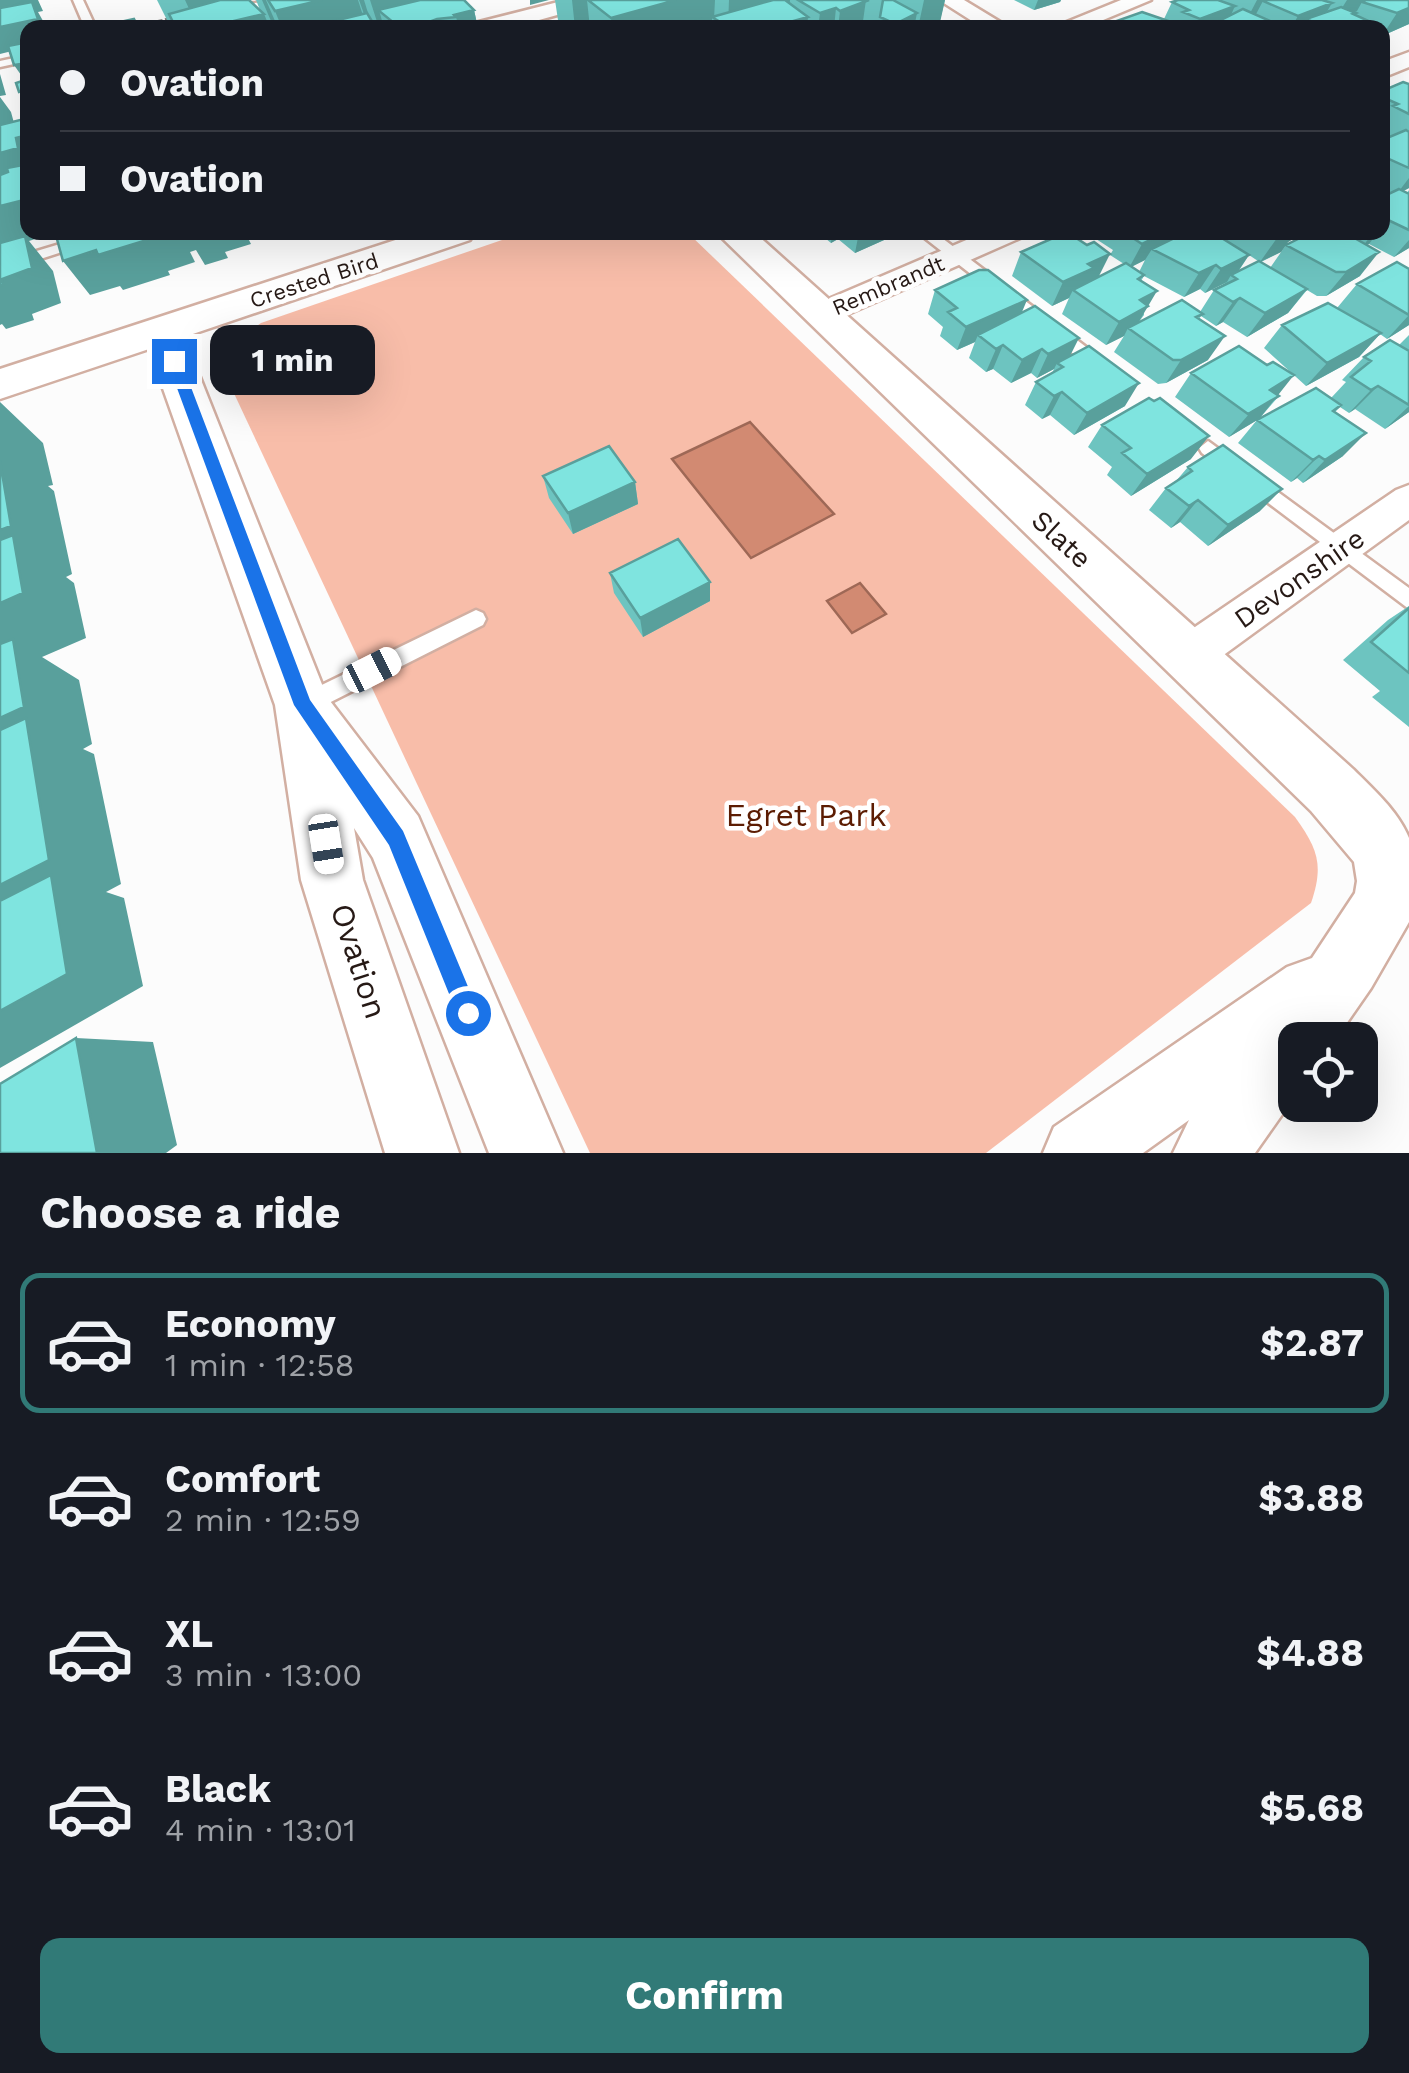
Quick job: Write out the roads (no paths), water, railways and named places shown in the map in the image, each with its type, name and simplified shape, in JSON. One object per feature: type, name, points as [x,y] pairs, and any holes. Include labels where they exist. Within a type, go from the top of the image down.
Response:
[{"type":"street","points":[[203,0],[207,6],[227,11],[288,0]]},
{"type":"street","points":[[479,0],[494,20]]},
{"type":"street","points":[[520,20],[590,0]]},
{"type":"street","points":[[949,0],[985,20]]},
{"type":"street","points":[[1085,20],[1142,0]]},
{"type":"street","name":"Crested Bird","points":[[0,384],[434,240]]},
{"type":"street","name":"Slate","points":[[742,240],[1365,824],[1384,852],[1388,881],[1385,903],[1348,964]]},
{"type":"street","name":"Rembrandt","points":[[821,314],[992,240]]},
{"type":"street","name":"Ovation","points":[[162,330],[303,705],[332,880],[422,1153]]},
{"type":"street","name":"Devonshire","points":[[1188,656],[1409,500]]},
{"type":"street","name":"Ovation","points":[[303,705],[396,838],[526,1153]]},
{"type":"street","points":[[1080,1153],[1348,964]]},
{"type":"street","points":[[1210,1153],[1348,964]]},
{"type":"lane","points":[[0,267],[90,240]]},
{"type":"lane","points":[[935,240],[1100,366]]},
{"type":"lane","points":[[1208,448],[1409,600]]},
{"type":"lane","points":[[303,705],[476,618]]},
{"type":"park label","name":"Egret Park","points":[[806,815]]}]
